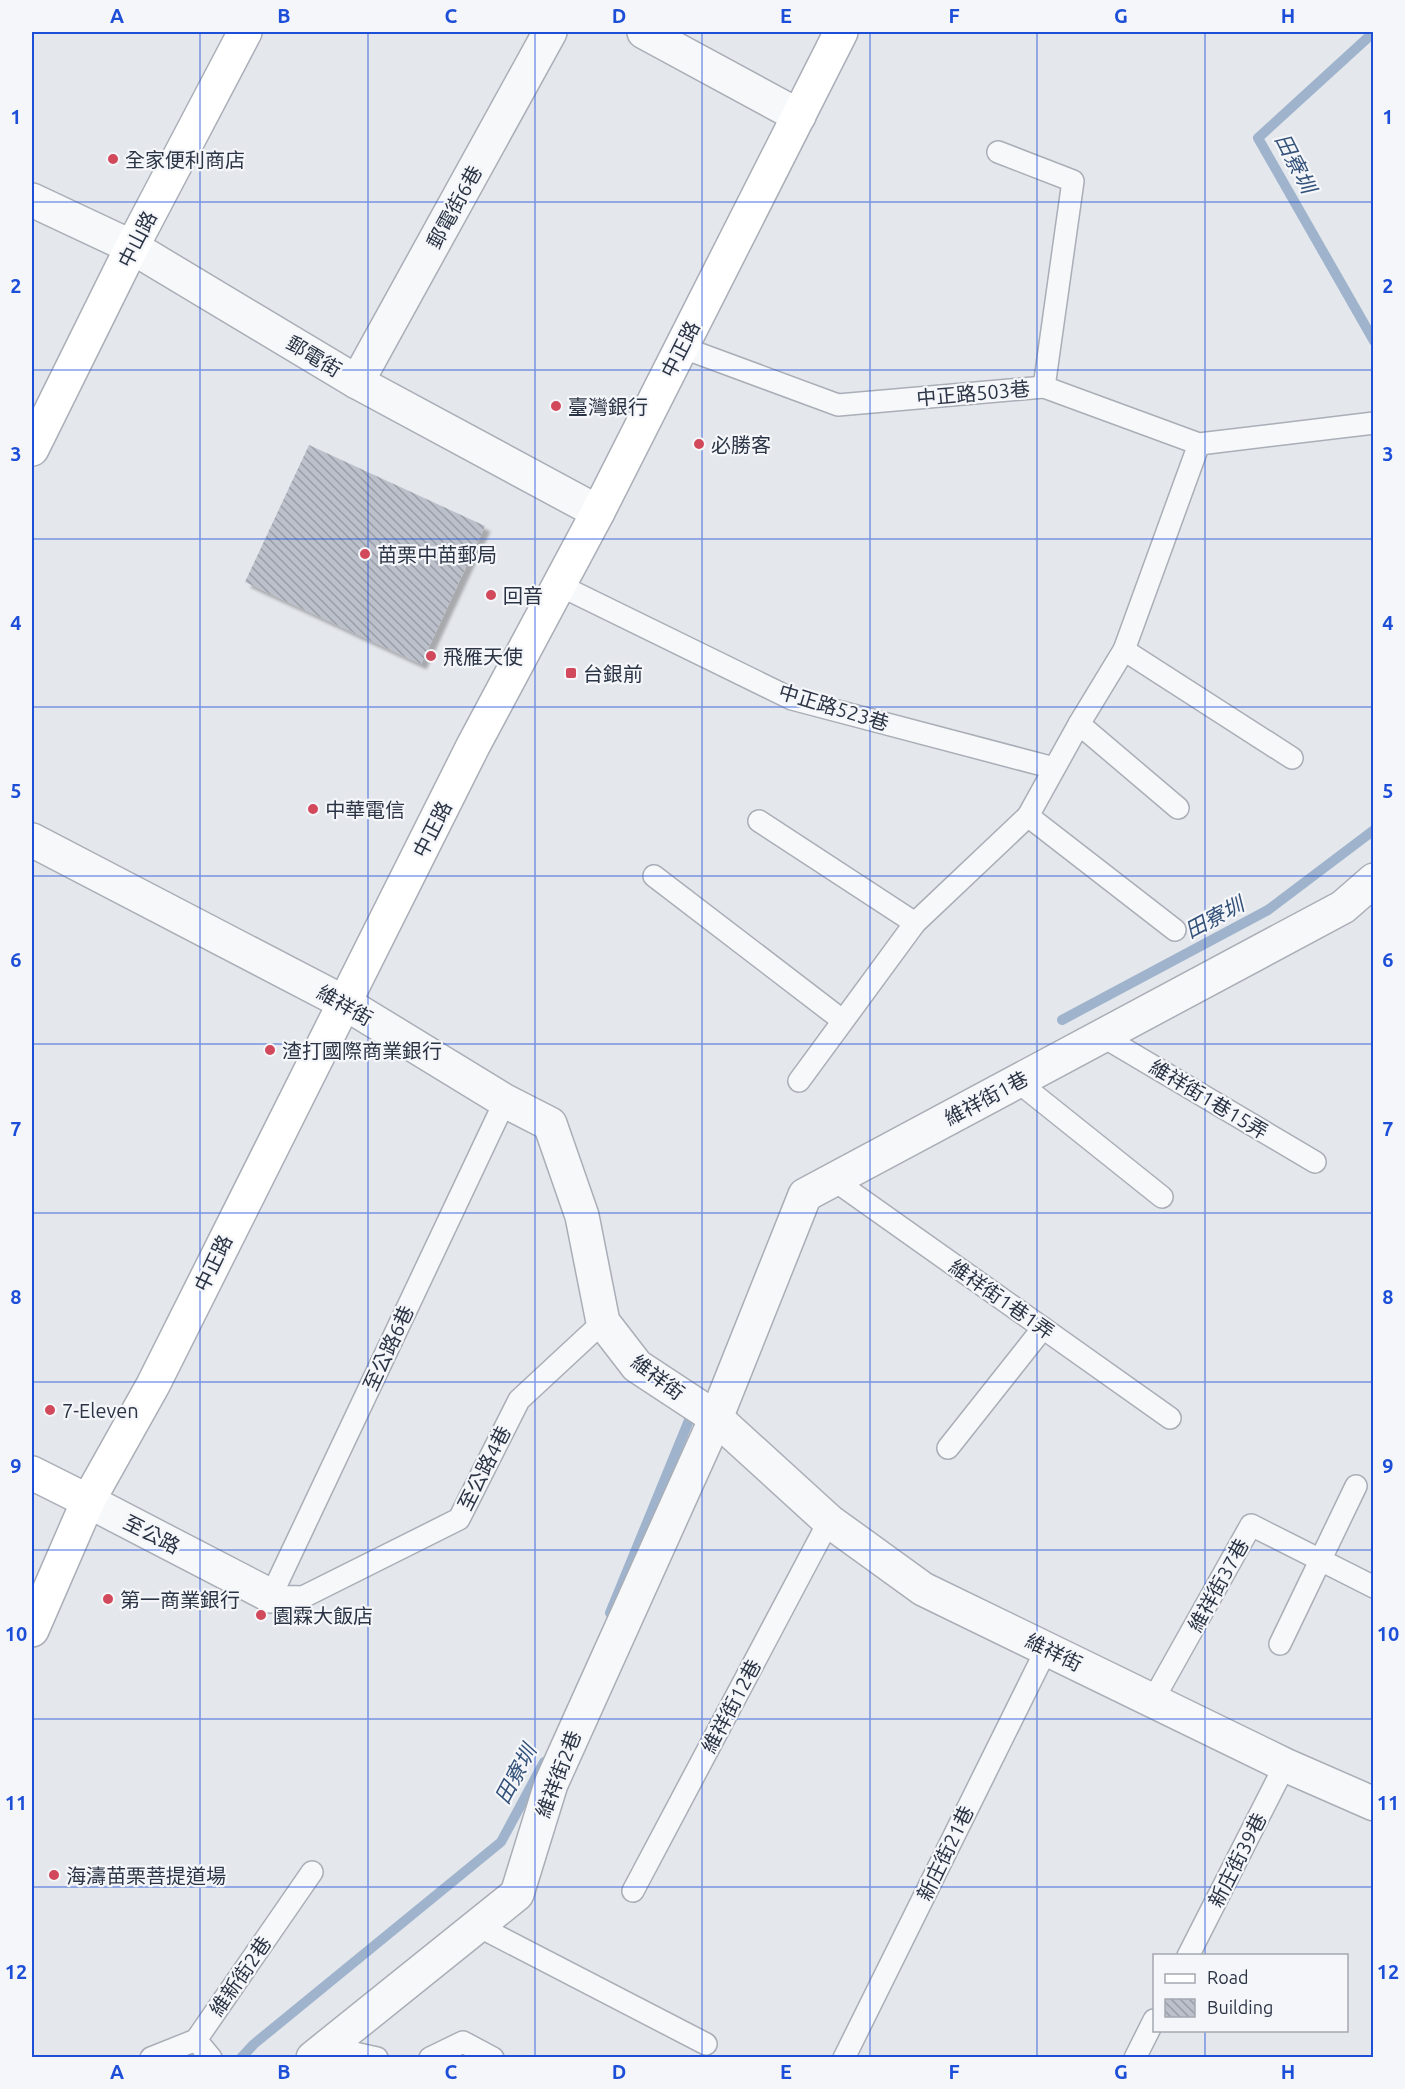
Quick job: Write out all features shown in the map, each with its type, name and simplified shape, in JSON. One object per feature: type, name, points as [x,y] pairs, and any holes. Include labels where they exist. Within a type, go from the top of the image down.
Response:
[{"type":"street","name":"中山路","points":[[32,449],[132,247],[245,32]]},
{"type":"street","name":"郵電街6巷","points":[[357,382],[550,32]]},
{"type":"street","points":[[644,32],[799,116]]},
{"type":"street","name":"中正路","points":[[32,1630],[88,1501],[153,1384],[473,746],[598,512],[841,32]]},
{"type":"street","name":"郵電街","points":[[32,200],[132,247],[357,382],[598,512]]},
{"type":"street","name":"維祥街","points":[[32,840],[343,1002],[505,1101],[550,1125],[582,1216],[603,1322],[637,1366],[716,1418],[829,1521],[923,1589],[1286,1765],[1374,1804]]},
{"type":"street","name":"維祥街1巷","points":[[716,1418],[805,1195],[1343,907],[1374,880]]},
{"type":"street","name":"維祥街2巷","points":[[320,2052],[517,1894],[551,1784],[716,1418]]},
{"type":"street","name":"至公路","points":[[32,1473],[271,1596]]},
{"type":"lane","points":[[998,152],[1073,181],[1044,387]]},
{"type":"lane","name":"中正路503巷","points":[[681,347],[838,405],[1044,387],[1199,444],[1373,423]]},
{"type":"lane","points":[[799,1081],[915,923],[1028,816],[1079,724],[1124,650],[1199,444]]},
{"type":"lane","name":"中正路523巷","points":[[559,585],[792,699],[1054,768]]},
{"type":"lane","points":[[1124,650],[1292,758]]},
{"type":"lane","points":[[1079,724],[1178,807]]},
{"type":"lane","points":[[1028,816],[1175,930]]},
{"type":"lane","points":[[759,821],[915,923]]},
{"type":"lane","points":[[654,876],[842,1020]]},
{"type":"lane","name":"維祥街1巷15弄","points":[[1102,1036],[1315,1162]]},
{"type":"lane","points":[[1017,1081],[1162,1197]]},
{"type":"lane","name":"至公路6巷","points":[[271,1596],[505,1101]]},
{"type":"lane","name":"維祥街1巷1弄","points":[[834,1180],[1170,1418]]},
{"type":"lane","name":"至公路4巷","points":[[271,1596],[303,1597],[459,1519],[519,1400],[603,1322]]},
{"type":"lane","points":[[948,1448],[1043,1328]]},
{"type":"lane","points":[[1280,1644],[1356,1485]]},
{"type":"lane","name":"維祥街12巷","points":[[633,1891],[829,1521]]},
{"type":"lane","name":"維祥街37巷","points":[[1153,1700],[1251,1525],[1374,1587]]},
{"type":"lane","name":"新庄街21巷","points":[[844,2058],[1047,1648]]},
{"type":"lane","name":"新庄街39巷","points":[[1189,1954],[1286,1765]]},
{"type":"lane","name":"維新街2巷","points":[[196,2040],[312,1872]]},
{"type":"lane","points":[[478,1926],[706,2044]]},
{"type":"lane","points":[[1136,2058],[1153,2024]]},
{"type":"lane","points":[[150,2058],[196,2040],[211,2058]]},
{"type":"lane","points":[[430,2058],[463,2042],[494,2058]]},
{"type":"lane","points":[[320,2052],[377,2058]]},
{"type":"building","name":"苗栗中苗郵局","points":[[309,445],[485,526],[421,664],[245,582]]},
{"type":"waterway","name":"田寮圳","points":[[1374,32],[1258,138],[1374,341]]},
{"type":"waterway","name":"田寮圳","points":[[1062,1020],[1268,910],[1374,830]]},
{"type":"waterway","name":"田寮圳","points":[[610,1613],[692,1413]]},
{"type":"waterway","name":"田寮圳","points":[[241,2058],[254,2044],[501,1842],[544,1762]]},
{"type":"place","name":"全家便利商店","points":[[113,159]]},
{"type":"place","name":"臺灣銀行","points":[[556,406]]},
{"type":"place","name":"必勝客","points":[[699,444]]},
{"type":"place","name":"苗栗中苗郵局","points":[[365,554]]},
{"type":"place","name":"回音","points":[[491,595]]},
{"type":"place","name":"飛雁天使","points":[[431,656]]},
{"type":"place","name":"台銀前","points":[[571,673]]},
{"type":"place","name":"中華電信","points":[[313,809]]},
{"type":"place","name":"渣打國際商業銀行","points":[[270,1050]]},
{"type":"place","name":"7-Eleven","points":[[50,1410]]},
{"type":"place","name":"第一商業銀行","points":[[108,1599]]},
{"type":"place","name":"園霖大飯店","points":[[261,1615]]},
{"type":"place","name":"海濤苗栗菩提道場","points":[[54,1875]]}]
